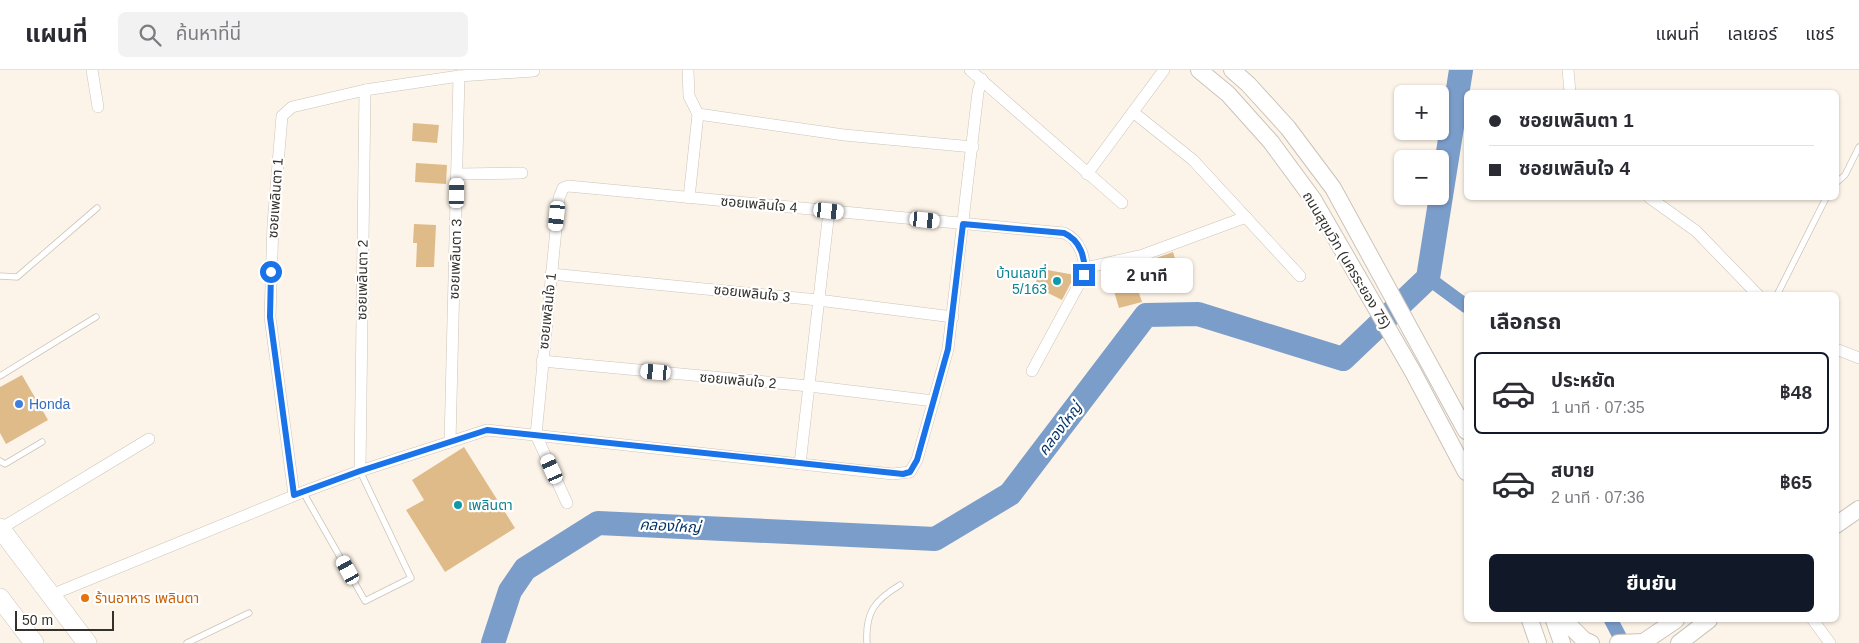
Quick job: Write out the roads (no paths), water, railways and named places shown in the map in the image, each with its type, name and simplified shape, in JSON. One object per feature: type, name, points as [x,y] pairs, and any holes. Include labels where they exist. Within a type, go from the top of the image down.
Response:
[{"type":"main road","points":[[0,528],[87,643]]},
{"type":"main road","points":[[0,598],[34,643]]},
{"type":"street","points":[[92,70],[98,107]]},
{"type":"street","points":[[688,70],[687,88],[698,114],[689,198]]},
{"type":"street","points":[[970,70],[1122,204]]},
{"type":"street","points":[[1087,174],[1164,70]]},
{"type":"street","name":"ถนนสุขุมวิท (นครระยอง 75)","points":[[1199,70],[1228,94],[1271,142],[1313,199],[1413,372],[1464,468]]},
{"type":"street","name":"ถนนสุขุมวิท (นครระยอง 75)","points":[[1232,70],[1248,84],[1288,128],[1333,188],[1464,427]]},
{"type":"street","points":[[1568,70],[1570,90]]},
{"type":"street","points":[[365,90],[459,76],[534,71]]},
{"type":"street","name":"ซอยเพลินตา 3","points":[[450,442],[459,76]]},
{"type":"street","points":[[50,595],[299,493],[478,432],[497,429],[536,435],[893,474],[910,472],[917,460],[948,349],[978,92],[982,79]]},
{"type":"street","name":"ซอยเพลินตา 1","points":[[299,493],[270,317],[273,224],[281,122],[286,111],[292,107],[365,90]]},
{"type":"street","name":"ซอยเพลินตา 2","points":[[360,471],[365,90]]},
{"type":"street","points":[[1133,112],[1193,160],[1300,276]]},
{"type":"street","points":[[698,114],[844,135],[973,147]]},
{"type":"street","points":[[458,174],[522,172]]},
{"type":"street","name":"ซอยเพลินใจ 4","points":[[563,188],[574,186],[1064,233],[1076,240],[1080,247],[1085,268]]},
{"type":"street","name":"ซอยเพลินใจ 1","points":[[536,435],[559,198],[563,188]]},
{"type":"street","points":[[1653,200],[1696,231],[1755,292]]},
{"type":"street","points":[[800,464],[829,211]]},
{"type":"street","points":[[1032,371],[1082,282],[1085,268],[1143,255],[1246,217]]},
{"type":"street","name":"ซอยเพลินใจ 3","points":[[551,274],[818,300],[953,317]]},
{"type":"street","points":[[1839,350],[1859,358]]},
{"type":"street","name":"ซอยเพลินใจ 2","points":[[542,362],[809,386],[934,401]]},
{"type":"street","points":[[536,435],[567,503]]},
{"type":"street","points":[[0,528],[148,440]]},
{"type":"street","points":[[1839,522],[1859,509]]},
{"type":"street","points":[[1531,622],[1538,643]]},
{"type":"street","points":[[1555,622],[1562,643]]},
{"type":"street","points":[[1566,622],[1584,640],[1591,643]]},
{"type":"street","points":[[1680,643],[1706,622]]},
{"type":"street","points":[[1814,622],[1830,643]]},
{"type":"street","points":[[1618,643],[1643,642],[1672,623]]},
{"type":"lane","points":[[1839,180],[1845,175],[1859,147]]},
{"type":"lane","points":[[1779,292],[1825,200]]},
{"type":"lane","points":[[0,276],[17,277],[96,208]]},
{"type":"lane","points":[[0,376],[96,317]]},
{"type":"lane","points":[[0,461],[5,464],[42,442]]},
{"type":"lane","points":[[299,493],[365,602],[411,578],[360,471]]},
{"type":"lane","points":[[867,643],[871,611],[881,596],[900,585]]},
{"type":"lane","points":[[187,643],[249,613]]},
{"type":"waterway","name":"คลองใหญ่","points":[[493,643],[510,591],[525,569],[598,523],[935,539],[1010,494],[1146,315],[1198,314],[1343,359],[1428,278],[1461,70]]},
{"type":"waterway","points":[[1428,278],[1464,305]]},
{"type":"waterway","points":[[1612,622],[1623,643]]},
{"type":"place","name":"บ้านเลขที่ 5/163","points":[[1057,281]]},
{"type":"place","name":"Honda","points":[[19,404]]},
{"type":"place","name":"เพลินตา","points":[[458,505]]},
{"type":"place","name":"ร้านอาหาร เพลินตา","points":[[85,598]]}]
